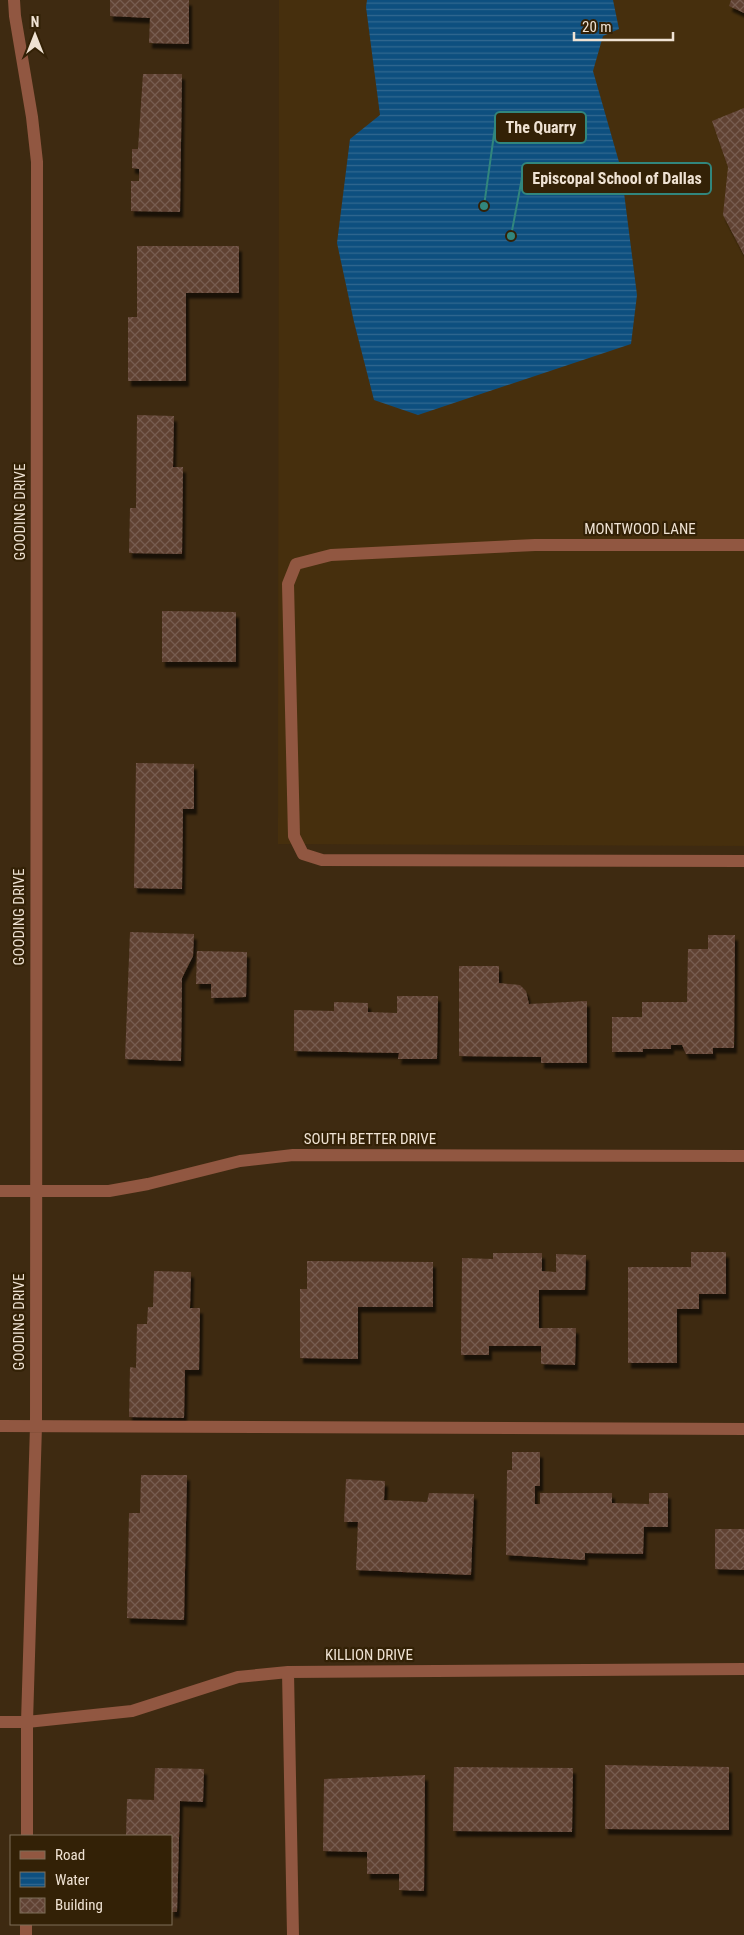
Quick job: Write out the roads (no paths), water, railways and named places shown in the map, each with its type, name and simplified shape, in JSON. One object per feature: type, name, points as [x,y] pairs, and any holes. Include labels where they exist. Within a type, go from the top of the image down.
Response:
[{"type":"street","name":"GOODING DRIVE","points":[[14,0],[37,162],[36,1426],[27,1722],[27,1835]]},
{"type":"street","name":"MONTWOOD LANE","points":[[744,545],[535,545],[332,555],[296,564],[288,584],[294,836],[303,854],[322,860],[744,861]]},
{"type":"street","name":"SOUTH BETTER DRIVE","points":[[0,1191],[109,1191],[148,1184],[240,1161],[293,1155],[744,1156]]},
{"type":"street","points":[[0,1426],[744,1429]]},
{"type":"street","name":"KILLION DRIVE","points":[[0,1722],[27,1722],[132,1711],[238,1677],[288,1672],[744,1669]]},
{"type":"street","points":[[288,1672],[293,1935]]},
{"type":"water","points":[[367,0],[613,0],[619,29],[603,36],[593,71],[621,169],[637,295],[631,344],[418,415],[374,400],[354,322],[337,243],[350,139],[380,115],[366,7]]},
{"type":"place","name":"The Quarry","points":[[484,206]]},
{"type":"place","name":"Episcopal School of Dallas","points":[[511,236]]}]
